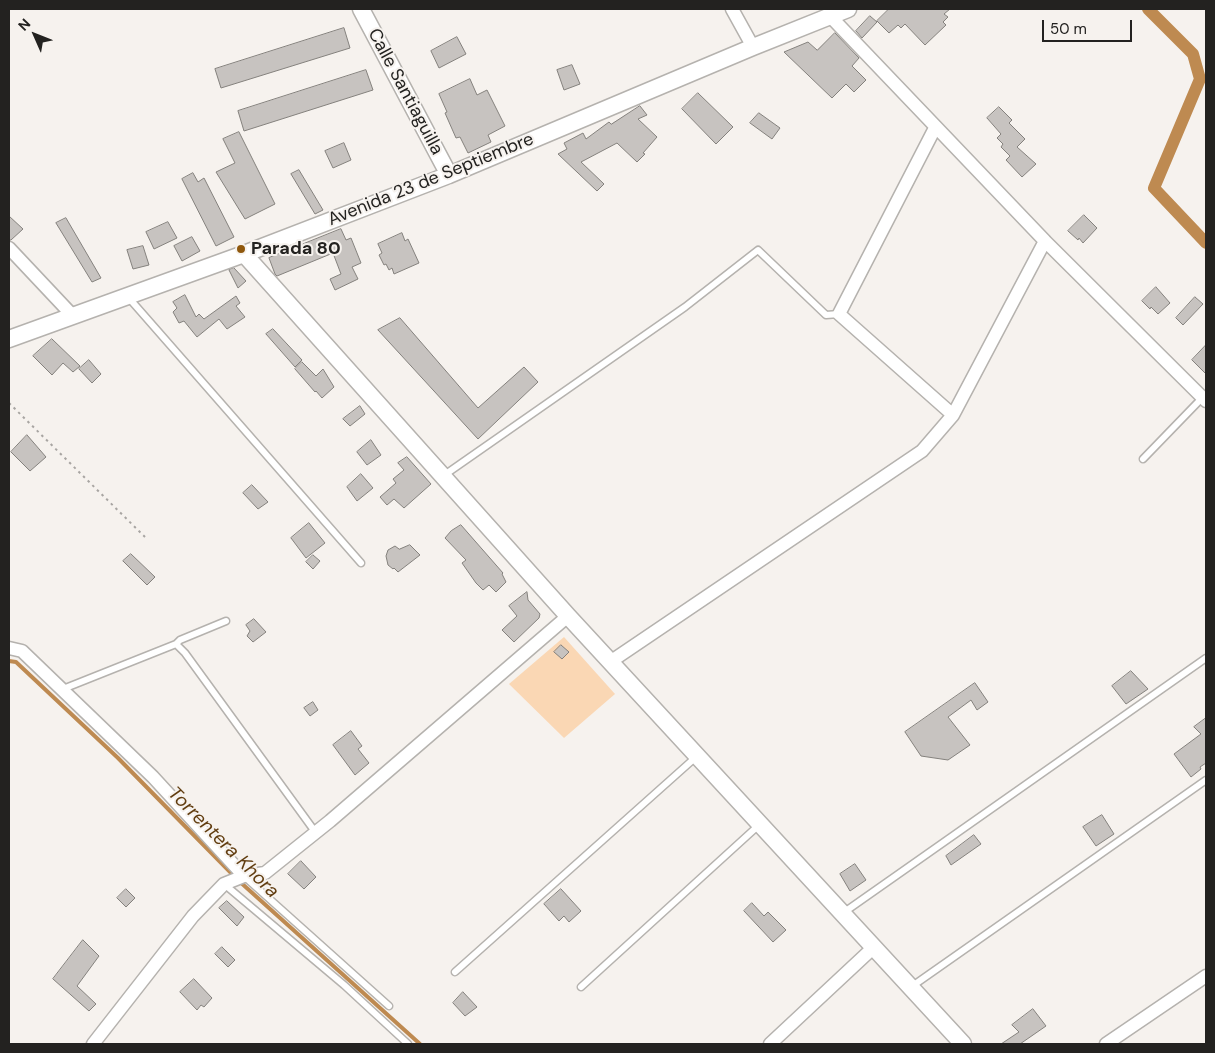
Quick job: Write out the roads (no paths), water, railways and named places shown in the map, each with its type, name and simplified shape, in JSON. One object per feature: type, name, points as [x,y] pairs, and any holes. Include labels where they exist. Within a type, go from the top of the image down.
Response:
[{"type":"street","name":"Calle Santiaguilla","points":[[361,9],[449,175]]},
{"type":"street","points":[[732,9],[753,47]]},
{"type":"street","name":"Avenida 23 de Septiembre","points":[[9,339],[244,254],[449,175],[848,9]]},
{"type":"street","points":[[830,16],[1045,241],[1204,399]]},
{"type":"street","points":[[935,128],[839,314],[954,415]]},
{"type":"street","points":[[610,662],[922,451],[954,415],[1045,241]]},
{"type":"street","points":[[9,248],[73,316]]},
{"type":"street","points":[[244,254],[568,616],[963,1044]]},
{"type":"street","points":[[93,1044],[193,916],[224,884],[244,876],[265,873],[316,832],[568,616]]},
{"type":"street","points":[[9,648],[22,651],[153,776],[244,876]]},
{"type":"street","points":[[770,1044],[874,947]]},
{"type":"street","points":[[1106,1044],[1206,976]]},
{"type":"lane","points":[[442,477],[685,307],[758,250],[826,315],[839,314]]},
{"type":"lane","points":[[127,296],[361,563]]},
{"type":"lane","points":[[1143,459],[1204,399]]},
{"type":"lane","points":[[63,689],[176,644],[180,640],[226,621]]},
{"type":"lane","points":[[176,644],[185,653],[316,832]]},
{"type":"lane","points":[[842,914],[1206,658]]},
{"type":"lane","points":[[455,972],[697,756]]},
{"type":"lane","points":[[911,987],[1206,780]]},
{"type":"lane","points":[[581,987],[760,824]]},
{"type":"lane","points":[[244,876],[389,1006]]},
{"type":"lane","points":[[224,884],[344,985],[408,1044]]},
{"type":"waterway","points":[[1148,9],[1193,54],[1200,79],[1154,188],[1206,243]]},
{"type":"waterway","name":"Torrentera Khora","points":[[9,661],[16,662],[118,758],[234,876]]},
{"type":"waterway","name":"Torrentera Khora","points":[[239,881],[420,1044]]},
{"type":"place","name":"Parada 80","points":[[241,249]]}]
